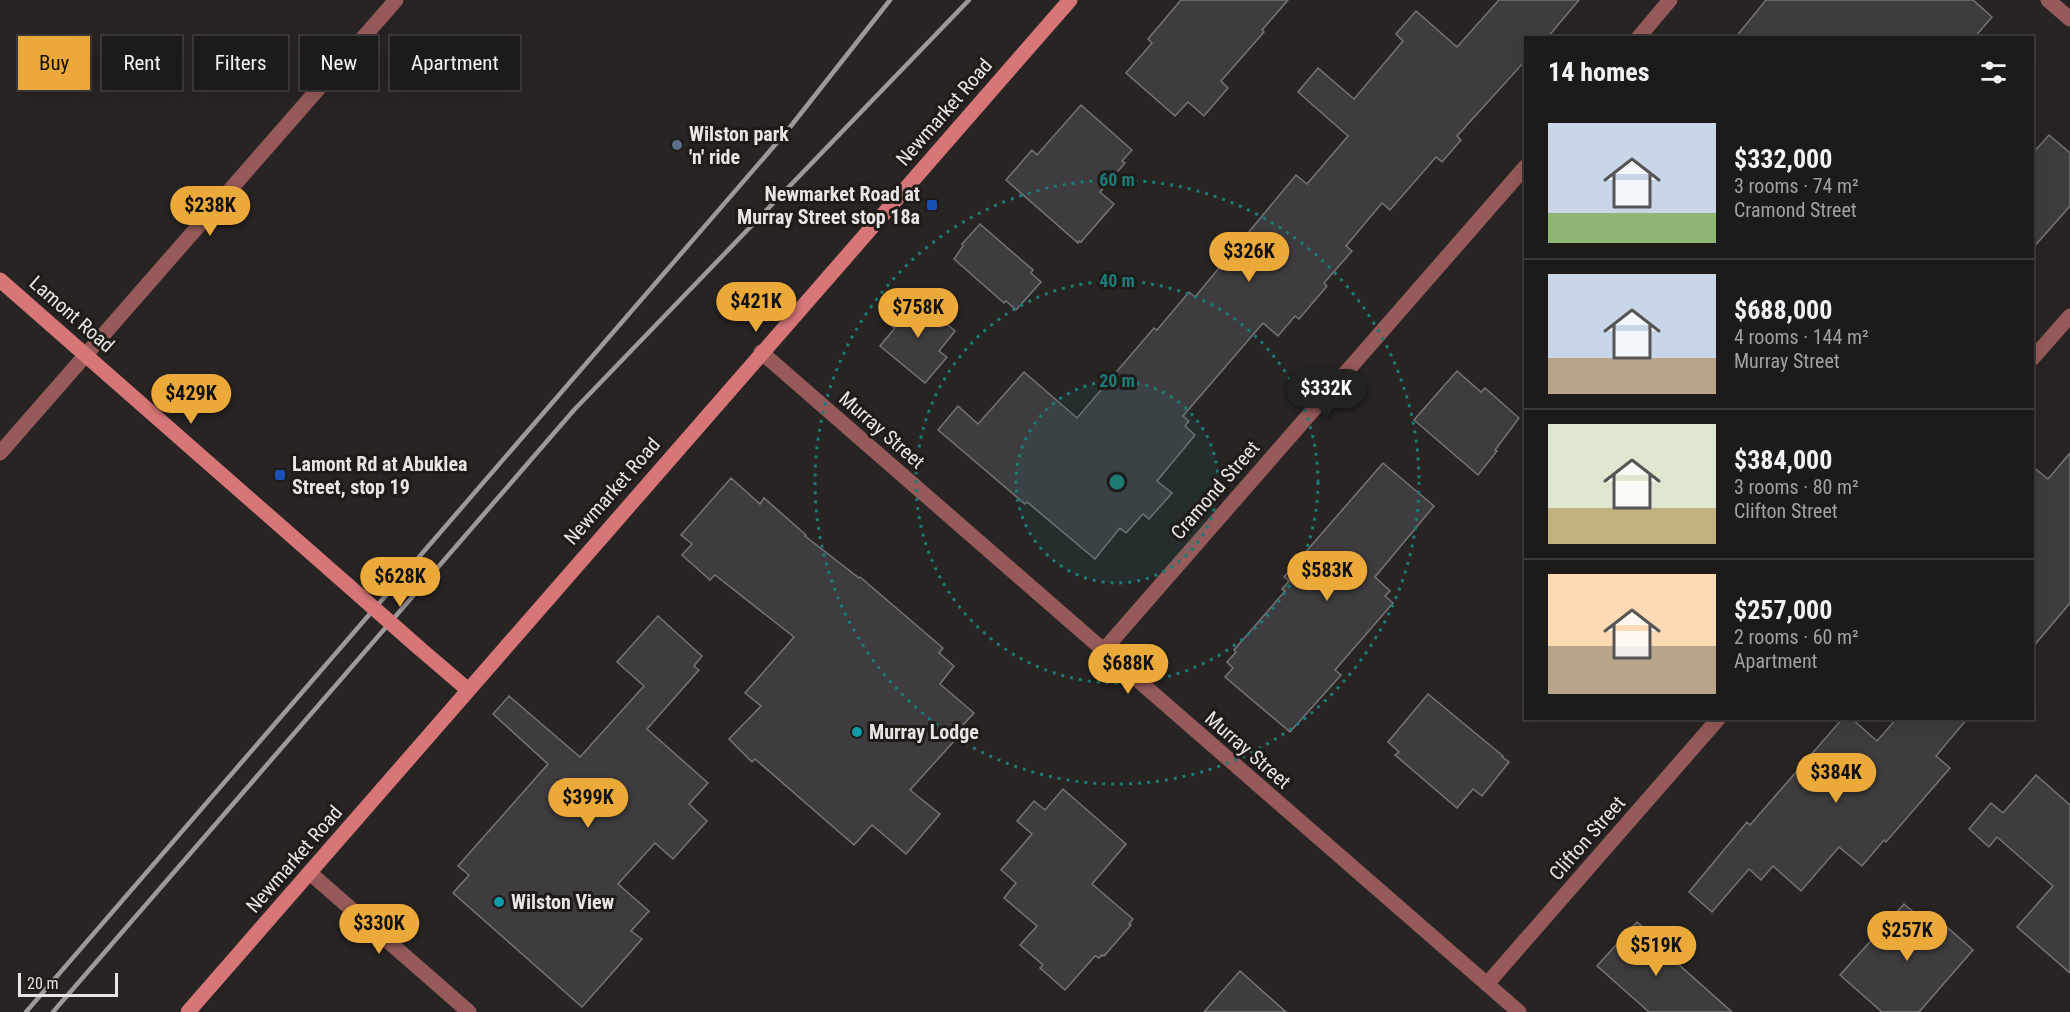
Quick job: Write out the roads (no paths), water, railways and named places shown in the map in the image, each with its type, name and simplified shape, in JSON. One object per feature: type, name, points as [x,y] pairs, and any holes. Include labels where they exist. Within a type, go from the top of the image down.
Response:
[{"type":"main road","name":"Newmarket Road","points":[[188,1012],[467,689],[1070,0]]},
{"type":"main road","name":"Lamont Road","points":[[0,280],[467,689]]},
{"type":"street","points":[[0,453],[396,0]]},
{"type":"street","points":[[1640,36],[1670,0]]},
{"type":"street","points":[[2048,0],[2070,19]]},
{"type":"street","name":"Cramond Street","points":[[1102,651],[1524,168]]},
{"type":"street","points":[[2034,357],[2070,316]]},
{"type":"street","name":"Murray Street","points":[[761,352],[1519,1012]]},
{"type":"street","name":"Clifton Street","points":[[1487,984],[1717,720]]},
{"type":"street","points":[[310,873],[470,1012]]},
{"type":"railway","points":[[26,1012],[787,131],[890,0]]},
{"type":"railway","points":[[53,1012],[574,410],[969,0]]},
{"type":"place","name":"Wilston park 'n' ride","points":[[677,145]]},
{"type":"place","name":"Newmarket Road at Murray Street stop 18a","points":[[932,205]]},
{"type":"place","name":"Lamont Rd at Abuklea Street, stop 19","points":[[280,475]]},
{"type":"place","name":"Murray Lodge","points":[[857,732]]},
{"type":"place","name":"Wilston View","points":[[499,902]]}]
